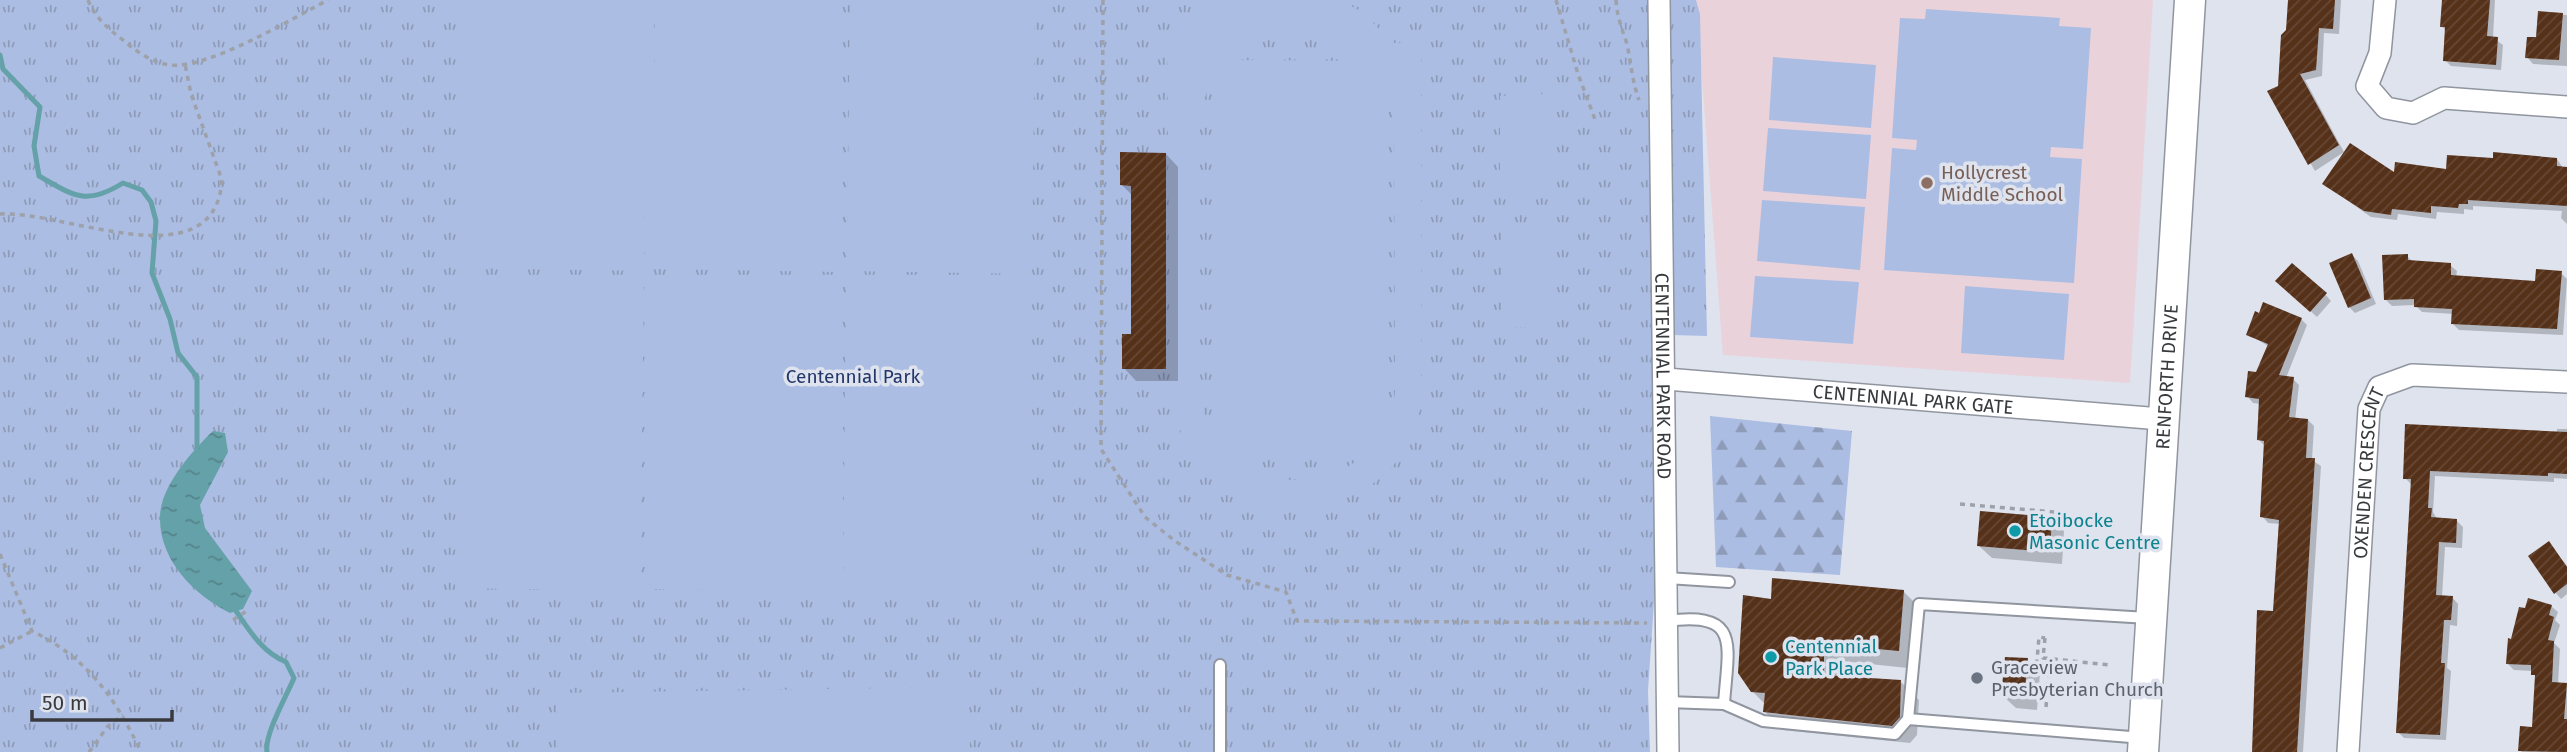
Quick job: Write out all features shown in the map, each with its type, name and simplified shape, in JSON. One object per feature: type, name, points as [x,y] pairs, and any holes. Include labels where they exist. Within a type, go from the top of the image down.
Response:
[{"type":"main road","name":"RENFORTH DRIVE","points":[[2143,745],[2161,419],[2190,0]]},
{"type":"street","name":"CENTENNIAL PARK ROAD","points":[[1659,0],[1667,578],[1658,622],[1667,702],[1668,752]]},
{"type":"street","points":[[2385,0],[2380,53],[2367,86],[2386,108],[2413,113],[2444,98],[2567,107]]},
{"type":"street","name":"OXENDEN CRESCENT","points":[[2347,752],[2369,409],[2379,387],[2412,375],[2567,382]]},
{"type":"street","name":"CENTENNIAL PARK GATE","points":[[1666,379],[2161,419]]},
{"type":"lane","points":[[1667,578],[1729,582]]},
{"type":"lane","points":[[1667,702],[1724,704],[1763,721],[1895,734],[1908,719],[1917,609],[1923,602],[2151,618]]},
{"type":"lane","points":[[1658,622],[1709,619],[1717,624],[1726,638],[1724,704]]},
{"type":"lane","points":[[1220,666],[1220,752]]},
{"type":"lane","points":[[1908,719],[2143,745]]},
{"type":"path","points":[[88,0],[107,28],[134,49],[158,62],[185,64],[237,46],[328,0]]},
{"type":"path","points":[[1103,0],[1101,449],[1145,517],[1175,541],[1227,575],[1286,592],[1297,621],[1658,622]]},
{"type":"path","points":[[1556,0],[1578,74],[1597,122]]},
{"type":"path","points":[[0,214],[19,213],[165,237],[177,236],[203,224],[214,212],[221,194],[221,171],[191,94],[185,64]]},
{"type":"path","points":[[1960,504],[2054,512]]},
{"type":"path","points":[[0,554],[32,631],[58,644],[85,664],[124,715],[141,752]]},
{"type":"path","points":[[233,620],[248,610]]},
{"type":"path","points":[[0,648],[32,631]]},
{"type":"path","points":[[2028,693],[2039,637],[2045,638],[2043,659],[2110,665]]},
{"type":"path","points":[[2046,707],[2050,659]]},
{"type":"path","points":[[2034,672],[2049,673]]},
{"type":"path","points":[[89,752],[108,726],[124,715]]},
{"type":"shaded area","name":"Hollycrest Middle School","points":[[1696,0],[2153,0],[2130,383],[1723,355]]},
{"type":"green space","name":"Centennial Park","points":[[0,0],[1696,0],[1700,14],[1707,336],[1672,335],[1648,691],[1650,752],[0,752]]},
{"type":"green space","points":[[462,0],[647,0],[644,271],[459,268]]},
{"type":"green space","points":[[655,0],[841,0],[837,272],[652,269]]},
{"type":"green space","points":[[850,0],[1035,0],[1032,274],[847,271]]},
{"type":"green space","points":[[1200,0],[1340,0],[1362,12],[1393,43],[1421,42],[1421,408],[1406,448],[1390,469],[1371,485],[1349,497],[1325,505],[1300,508],[1275,506],[1251,499],[1228,487],[1213,475],[1180,430],[1171,431],[1167,40],[1200,40]],"holes":[[[1303,33],[1334,41],[1362,61],[1228,60],[1263,39]],[[1213,76],[1213,432],[1204,415],[1198,386],[1197,119]],[[1380,84],[1389,101],[1394,124],[1395,391],[1393,408],[1383,429]],[[1368,450],[1336,473],[1298,480],[1261,473],[1243,464],[1228,451]]]},
{"type":"green space","points":[[1926,9],[2060,18],[2059,26],[2091,28],[2083,149],[2051,147],[2050,157],[2082,159],[2074,283],[1884,270],[1892,148],[1916,150],[1917,140],[1892,138],[1900,18],[1925,19]]},
{"type":"green space","points":[[1773,57],[1876,65],[1871,128],[1769,120]]},
{"type":"green space","points":[[1556,93],[1557,198],[1500,199],[1500,96]]},
{"type":"green space","points":[[1768,128],[1871,135],[1866,199],[1763,191]]},
{"type":"green space","points":[[1762,200],[1865,207],[1860,270],[1757,261]]},
{"type":"green space","points":[[1501,223],[1557,224],[1557,327],[1501,327]]},
{"type":"green space","points":[[1755,276],[1859,282],[1853,344],[1750,337]]},
{"type":"green space","points":[[458,277],[644,280],[640,591],[455,588]]},
{"type":"green space","points":[[652,278],[837,281],[834,592],[648,589]]},
{"type":"green space","points":[[846,280],[1032,283],[1028,594],[843,591]]},
{"type":"green space","points":[[1965,286],[2069,294],[2064,360],[1961,353]]},
{"type":"green space","points":[[1710,416],[1852,431],[1840,575],[1716,567]]},
{"type":"green space","points":[[969,687],[970,752],[558,752],[557,693]]},
{"type":"water","points":[[213,431],[225,433],[228,452],[200,505],[205,528],[252,591],[243,609],[230,613],[204,596],[181,574],[165,548],[161,533],[161,506],[171,482],[187,459]]},
{"type":"building","points":[[2288,0],[2335,0],[2333,29],[2319,28],[2316,70],[2300,74],[2339,145],[2308,165],[2267,91],[2278,86],[2281,35],[2286,30]]},
{"type":"building","points":[[2442,0],[2490,0],[2487,36],[2498,37],[2496,65],[2443,61],[2445,27],[2440,27]]},
{"type":"building","points":[[2538,11],[2563,13],[2559,60],[2525,58],[2527,37],[2536,37]]},
{"type":"building","points":[[2350,143],[2394,172],[2395,162],[2446,169],[2447,155],[2493,158],[2493,152],[2557,158],[2557,166],[2567,167],[2567,206],[2468,200],[2468,204],[2459,204],[2458,208],[2431,206],[2431,213],[2392,209],[2391,215],[2364,211],[2322,184]]},
{"type":"building","points":[[1120,152],[1166,153],[1166,369],[1122,369],[1122,334],[1131,334],[1131,186],[1120,185]]},
{"type":"building","points":[[2352,253],[2371,298],[2348,308],[2329,263]]},
{"type":"building","points":[[2408,254],[2408,260],[2451,263],[2451,275],[2535,281],[2536,269],[2562,271],[2557,329],[2451,324],[2452,309],[2414,307],[2414,299],[2384,300],[2382,255]]},
{"type":"building","points":[[2292,263],[2327,293],[2310,312],[2275,281]]},
{"type":"building","points":[[2263,302],[2302,318],[2279,375],[2294,377],[2289,417],[2308,419],[2306,458],[2315,458],[2297,752],[2252,752],[2257,610],[2273,611],[2279,520],[2260,517],[2264,441],[2257,440],[2259,399],[2245,397],[2248,371],[2256,372],[2268,344],[2246,335],[2255,311],[2259,313]]},
{"type":"building","points":[[2405,424],[2567,432],[2567,474],[2548,473],[2548,476],[2430,471],[2428,508],[2432,508],[2431,517],[2457,519],[2456,543],[2439,542],[2436,595],[2453,596],[2451,620],[2444,620],[2441,663],[2445,663],[2440,735],[2396,733],[2411,479],[2403,479]]},
{"type":"building","name":"Etoibocke Masonic Centre","points":[[1980,511],[2052,517],[2050,552],[1977,546]]},
{"type":"building","points":[[2549,541],[2567,567],[2567,584],[2554,594],[2528,556]]},
{"type":"building","name":"Centennial Park Place","points":[[1772,578],[1904,590],[1899,651],[1824,644],[1824,675],[1901,680],[1900,717],[1892,726],[1763,712],[1765,693],[1751,692],[1738,673],[1743,595],[1771,599]]},
{"type":"building","points":[[2528,598],[2552,605],[2549,615],[2554,617],[2548,640],[2554,641],[2552,682],[2567,683],[2564,719],[2567,719],[2567,752],[2518,751],[2520,726],[2532,727],[2535,675],[2531,675],[2531,665],[2506,664],[2508,638],[2511,639],[2519,607],[2525,608]]},
{"type":"building","points":[[2005,657],[2028,658],[2024,698],[2001,696]]},
{"type":"waterway","points":[[0,55],[3,69],[40,107],[34,146],[39,176],[80,196],[99,194],[123,183],[142,190],[151,202],[156,221],[152,273],[170,319],[178,353],[197,377],[197,449]]},
{"type":"waterway","points":[[232,605],[262,645],[286,662],[294,678],[272,726],[267,752]]},
{"type":"place","name":"Hollycrest Middle School","points":[[1927,183]]},
{"type":"place","name":"Etoibocke Masonic Centre","points":[[2015,531]]},
{"type":"place","name":"Centennial Park Place","points":[[1771,657]]},
{"type":"place","name":"Graceview Presbyterian Church","points":[[1977,678]]}]
